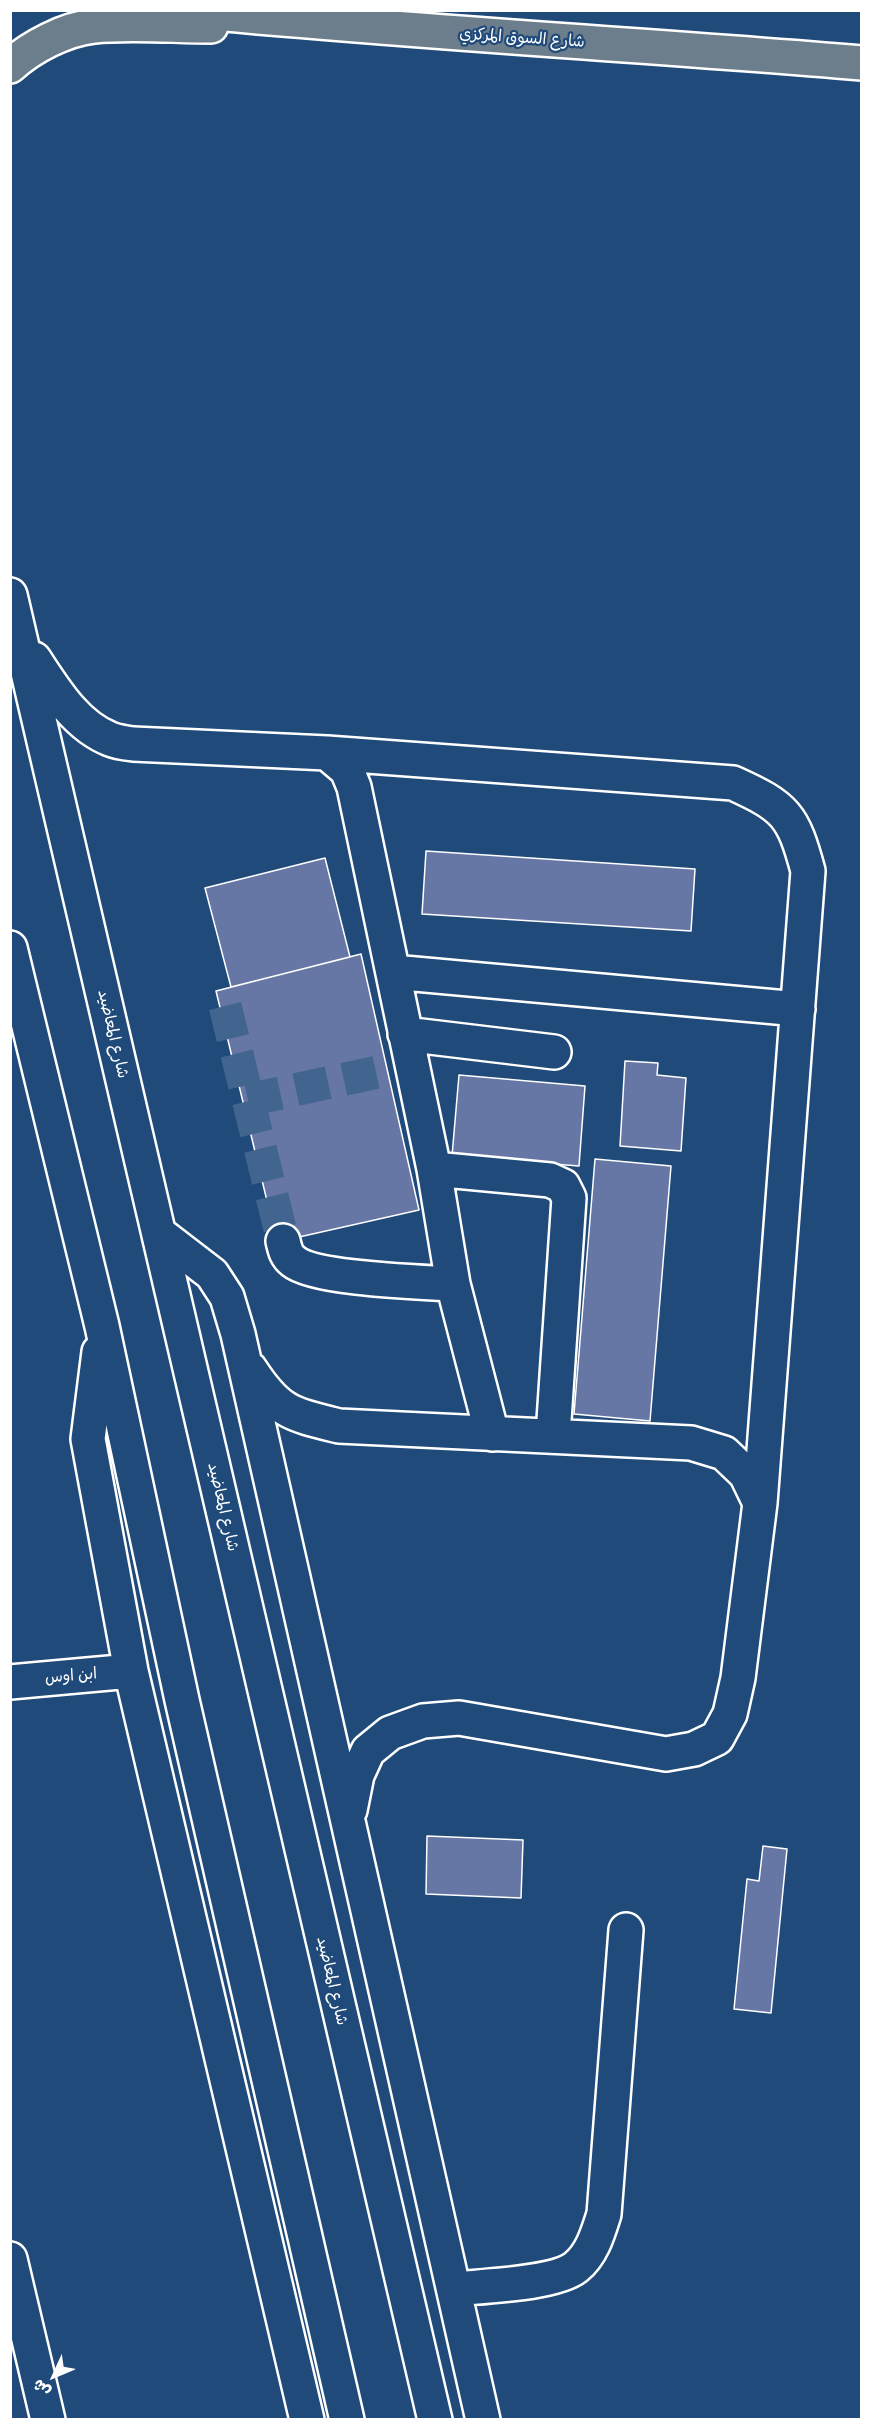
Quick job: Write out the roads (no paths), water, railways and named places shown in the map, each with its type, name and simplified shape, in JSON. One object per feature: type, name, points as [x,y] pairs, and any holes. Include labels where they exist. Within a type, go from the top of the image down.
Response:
[{"type":"main road","name":"شارع السوق المركزي","points":[[183,10],[341,26],[861,63]]},
{"type":"main road","points":[[10,66],[23,54],[67,33],[93,26],[341,26]]},
{"type":"street","name":"شارع المعاضيد","points":[[10,595],[435,2420]]},
{"type":"street","points":[[23,645],[63,702],[84,722],[109,739],[133,744],[327,753],[733,783],[764,798],[786,814],[800,841],[808,871],[760,1503],[738,1678],[730,1714],[717,1738],[694,1749],[666,1754],[459,1718],[423,1721],[390,1733],[368,1751],[357,1775],[348,1818]]},
{"type":"street","points":[[327,753],[347,770],[354,787],[393,972],[401,1056],[434,1169],[453,1284],[492,1434]]},
{"type":"street","points":[[10,948],[102,1326],[182,1700],[347,2420]]},
{"type":"street","points":[[393,972],[798,1009]]},
{"type":"street","points":[[401,1056],[554,1052]]},
{"type":"street","points":[[434,1169],[550,1180],[563,1186],[569,1198],[553,1436]]},
{"type":"street","points":[[160,1233],[212,1274],[227,1297],[246,1363],[483,2420]]},
{"type":"street","points":[[283,1241],[286,1255],[293,1262],[319,1273],[453,1284]]},
{"type":"street","points":[[102,1326],[88,1439],[131,1671],[307,2420]]},
{"type":"street","points":[[246,1363],[267,1396],[289,1412],[339,1426],[691,1443],[724,1453],[746,1474],[760,1503]]},
{"type":"street","name":"ابن اوس","points":[[10,1682],[131,1671]]},
{"type":"street","points":[[454,2289],[548,2279],[576,2268],[592,2248],[604,2214],[626,1929]]},
{"type":"street","points":[[357,2085],[418,2133]]},
{"type":"street","points":[[10,2259],[48,2420]]},
{"type":"tunnel","points":[[225,1006],[283,1241]]},
{"type":"tunnel","points":[[248,1100],[387,1070]]}]
